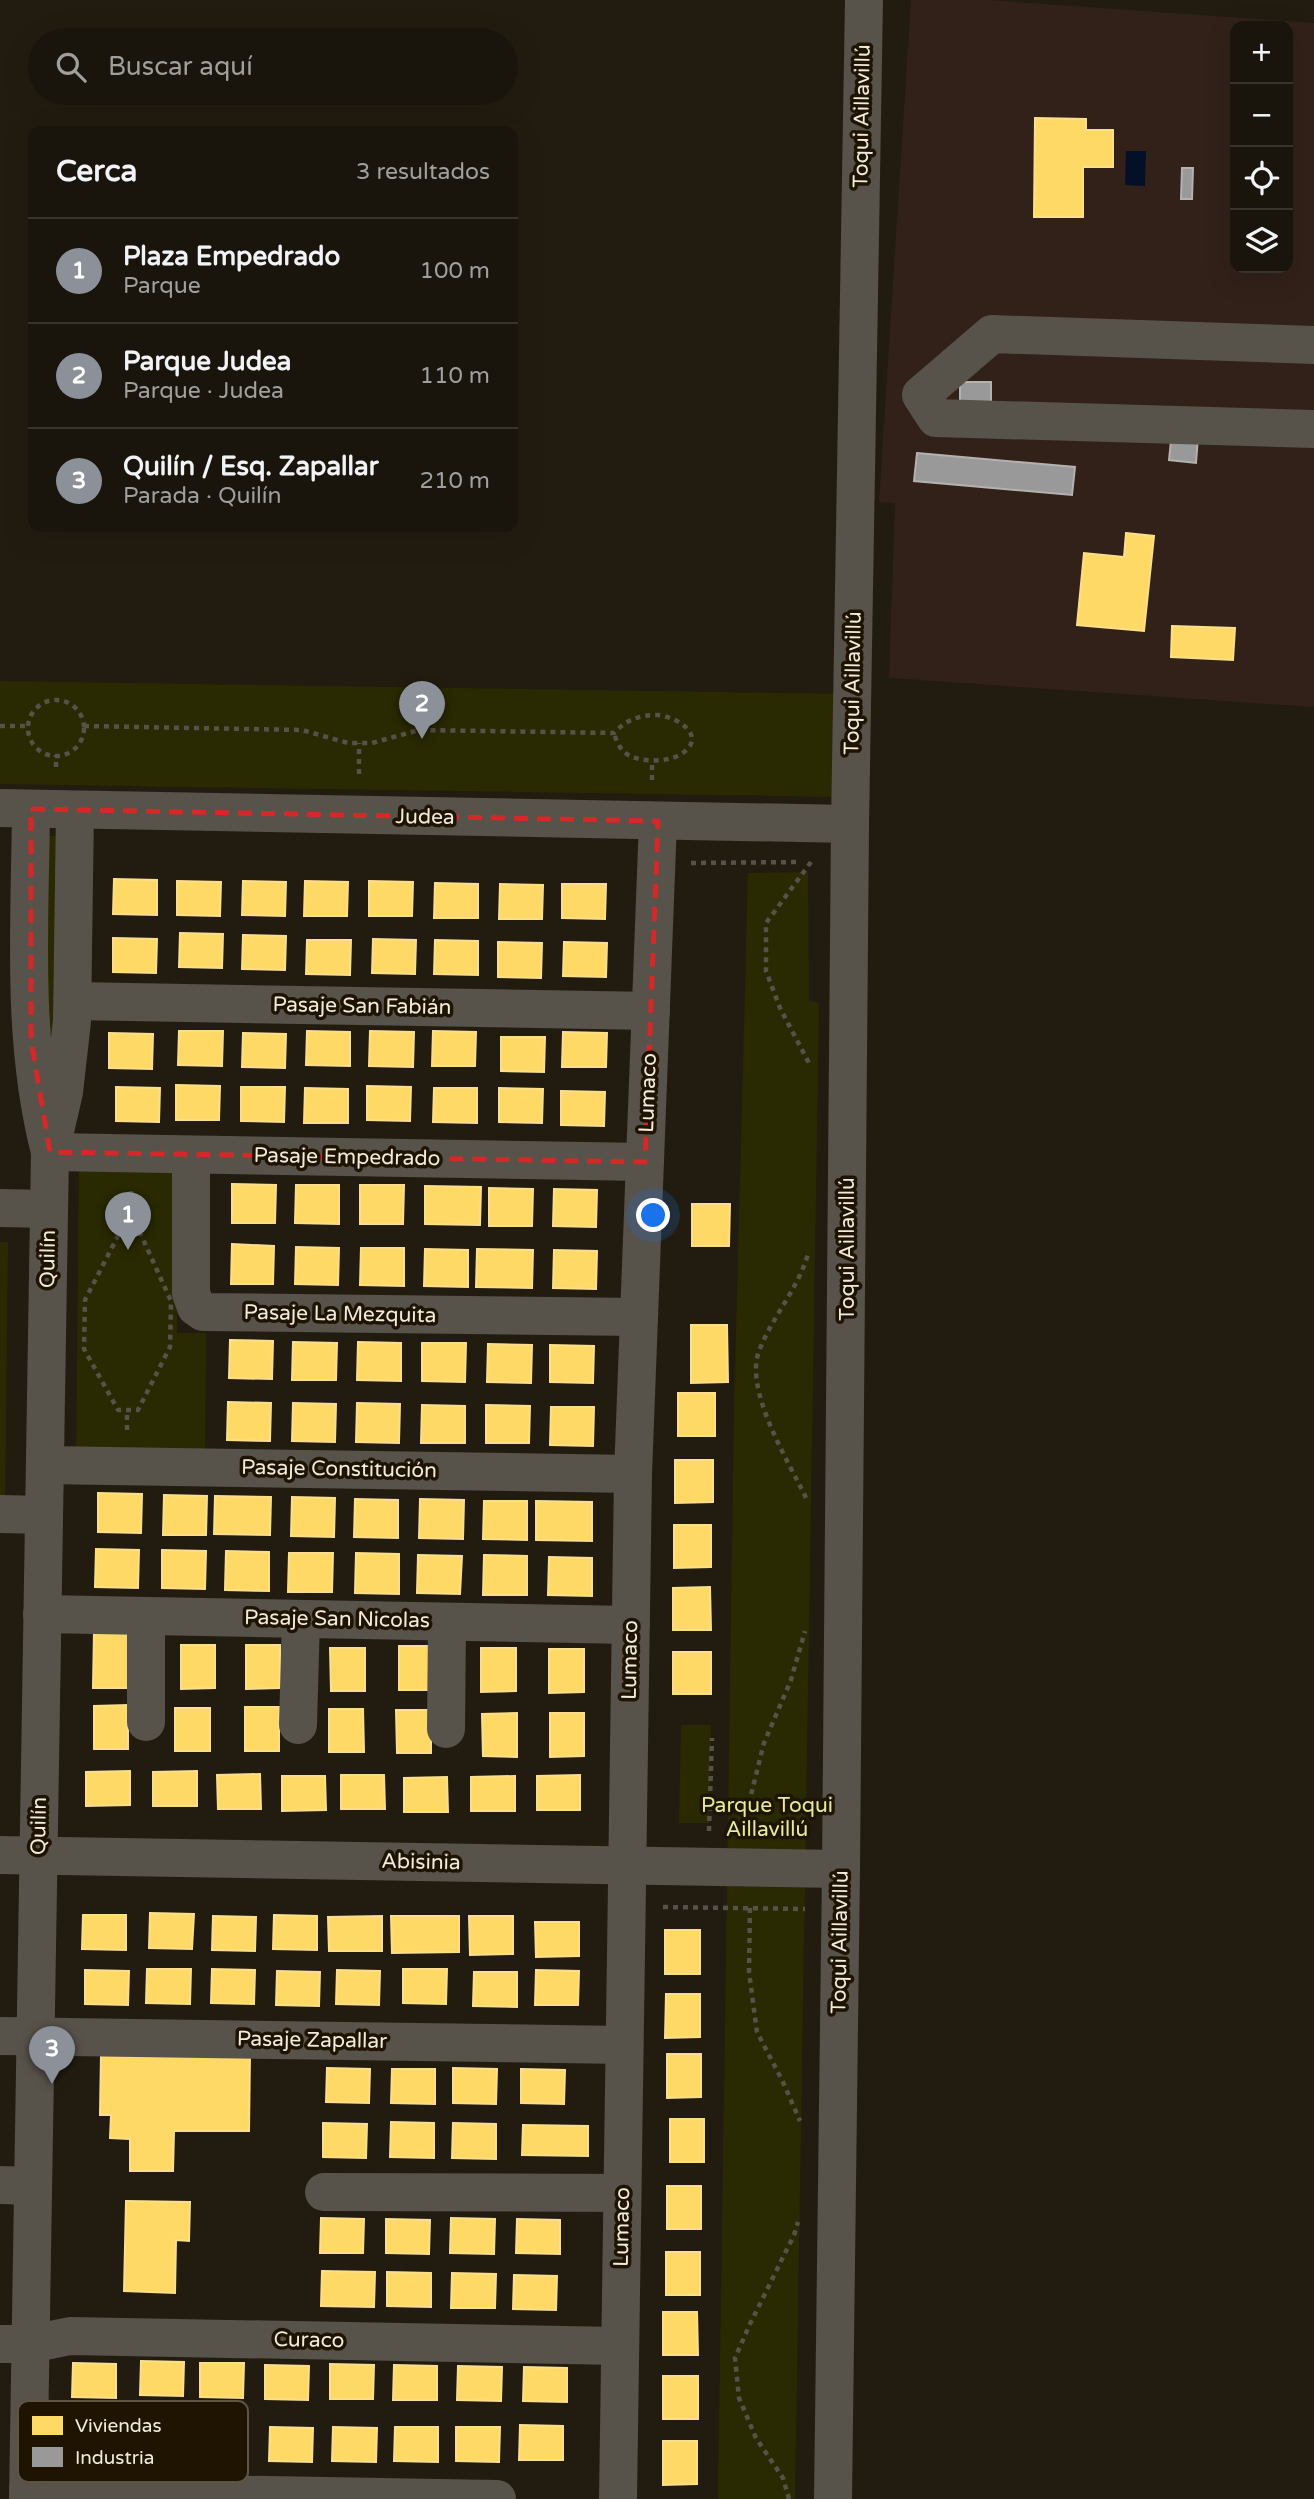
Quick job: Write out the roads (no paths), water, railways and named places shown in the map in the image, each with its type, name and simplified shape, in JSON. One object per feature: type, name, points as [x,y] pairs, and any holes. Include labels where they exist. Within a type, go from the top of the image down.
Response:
[{"type":"street","name":"Toqui Aillavillú","points":[[833,2499],[850,824],[864,0]]},
{"type":"street","points":[[1314,345],[992,334],[921,395],[936,418],[1314,429]]},
{"type":"street","name":"Judea","points":[[15,808],[850,824]]},
{"type":"street","name":"Quilín","points":[[15,808],[30,1040],[41,1118],[50,1152],[39,1856],[18,2036],[15,2344],[20,2401]]},
{"type":"street","name":"Quilín","points":[[50,1152],[58,1128],[64,1092],[73,1001],[75,810]]},
{"type":"street","name":"Lumaco","points":[[618,2499],[633,1474],[658,821]]},
{"type":"street","name":"Pasaje San Fabián","points":[[73,1001],[651,1011]]},
{"type":"street","name":"Pasaje Empedrado","points":[[50,1152],[645,1162]]},
{"type":"street","name":"Pasaje La Mezquita","points":[[191,1155],[191,1293],[197,1307],[203,1312],[639,1317]]},
{"type":"street","points":[[0,1208],[49,1209]]},
{"type":"street","name":"Pasaje Constitución","points":[[45,1465],[633,1474]]},
{"type":"street","points":[[0,1514],[44,1515]]},
{"type":"street","name":"Pasaje San Nicolas","points":[[43,1614],[631,1625]]},
{"type":"street","points":[[146,1616],[146,1722]]},
{"type":"street","points":[[298,1725],[301,1619]]},
{"type":"street","points":[[446,1730],[447,1622]]},
{"type":"street","name":"Abisinia","points":[[0,1855],[841,1869]]},
{"type":"street","name":"Pasaje Zapallar","points":[[18,2036],[624,2045]]},
{"type":"street","points":[[324,2192],[622,2193]]},
{"type":"street","name":"Curaco","points":[[15,2344],[70,2336],[620,2346]]},
{"type":"street","points":[[28,2495],[497,2499]]},
{"type":"water","points":[[1126,151],[1146,151],[1145,186],[1125,185]]},
{"type":"place","name":"Parque Judea","points":[[422,739]]},
{"type":"place","name":"Plaza Empedrado","points":[[128,1250]]},
{"type":"place","name":"Quilín / Esq. Zapallar","points":[[52,2084]]},
{"type":"park label","name":"Parque Toqui Aillavillú","points":[[767,1817]]}]
